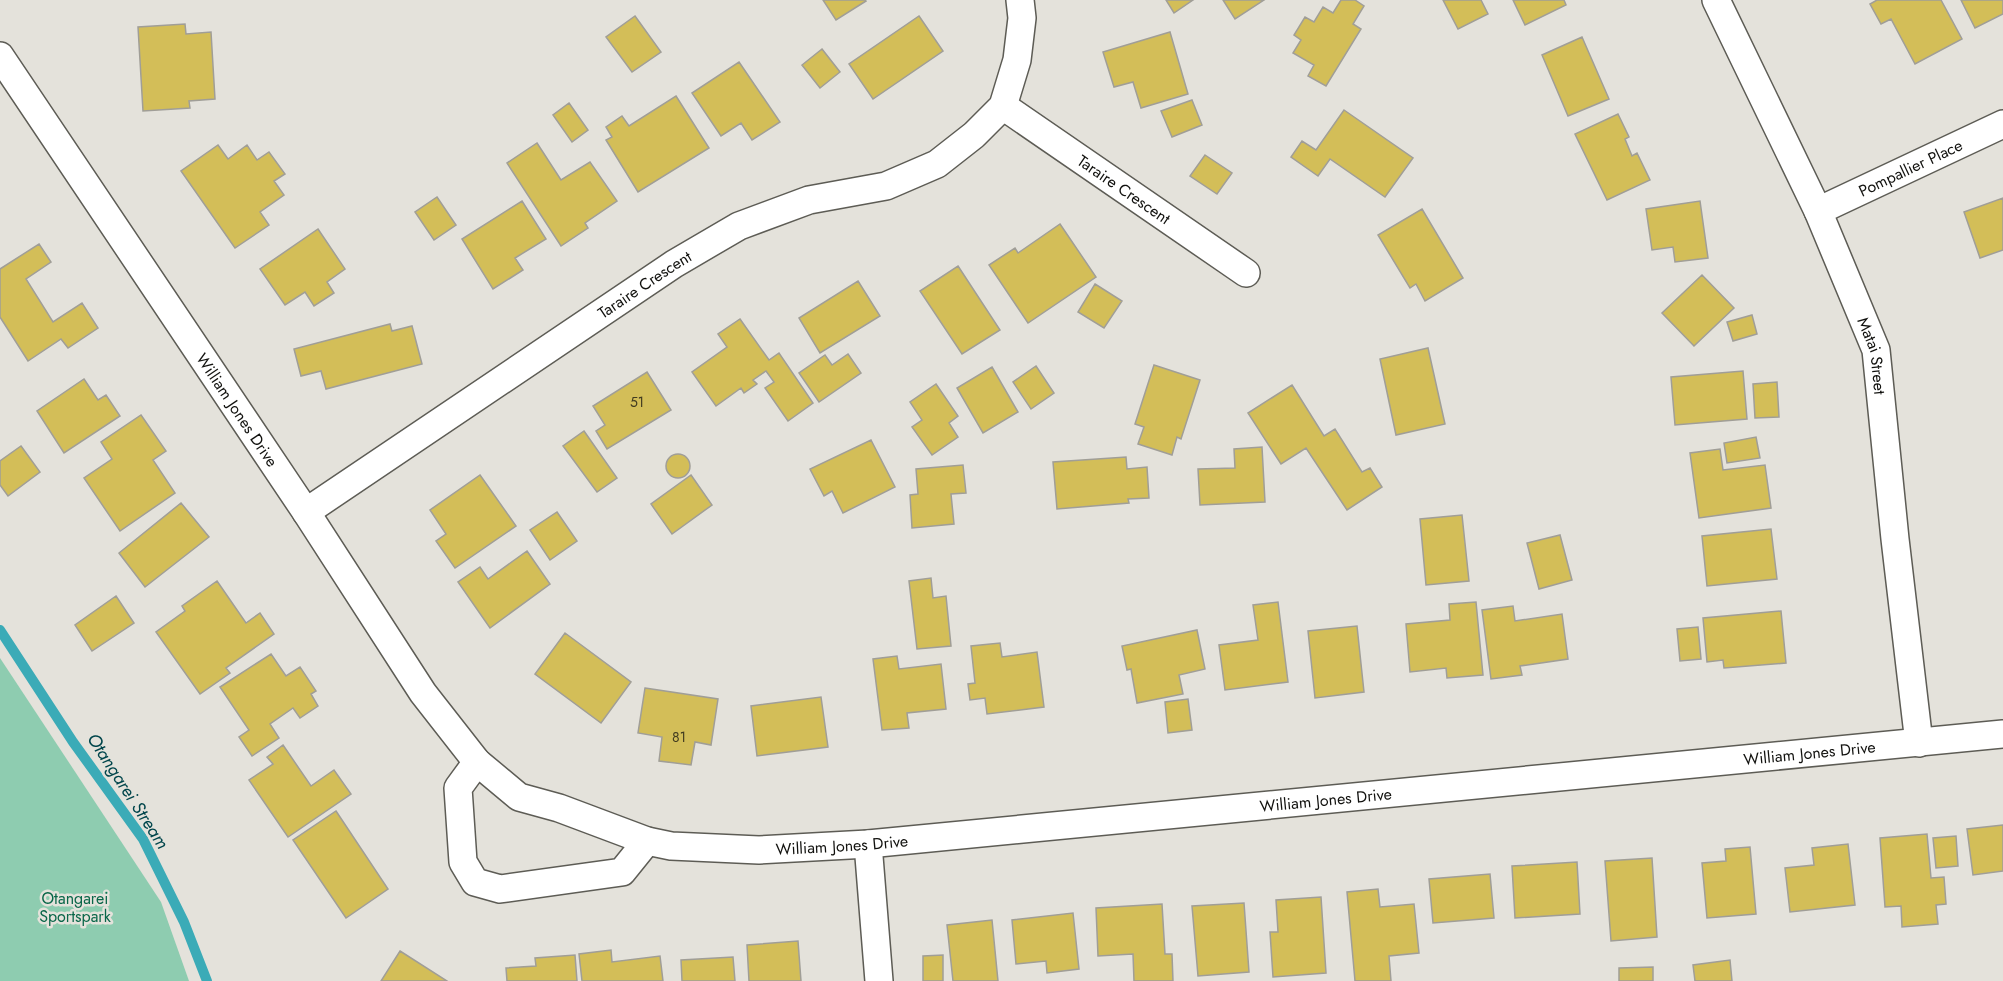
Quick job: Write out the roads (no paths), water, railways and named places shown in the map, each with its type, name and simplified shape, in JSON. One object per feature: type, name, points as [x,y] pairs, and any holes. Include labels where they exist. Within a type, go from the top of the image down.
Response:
[{"type":"street","name":"Taraire Crescent","points":[[306,512],[674,264],[739,226],[809,200],[886,186],[937,164],[974,135],[1003,106],[1017,60],[1022,18],[1020,0]]},
{"type":"street","name":"Matai Street","points":[[1716,0],[1818,211],[1876,350],[1919,743]]},
{"type":"street","name":"William Jones Drive","points":[[0,56],[306,512],[423,693],[477,762],[519,798],[559,808],[647,841],[671,846],[759,850],[868,844],[2003,734]]},
{"type":"street","name":"Taraire Crescent","points":[[1003,106],[1246,273]]},
{"type":"street","name":"Pompallier Place","points":[[1818,211],[2003,124]]},
{"type":"street","points":[[477,762],[458,788],[463,862],[475,882],[500,889],[622,872],[647,841]]},
{"type":"street","points":[[868,844],[879,981]]},
{"type":"waterway","name":"Otangarei Stream","points":[[0,630],[73,742],[143,839],[184,922],[207,981]]},
{"type":"park label","name":"Otangarei Sportspark","points":[[75,907]]}]
